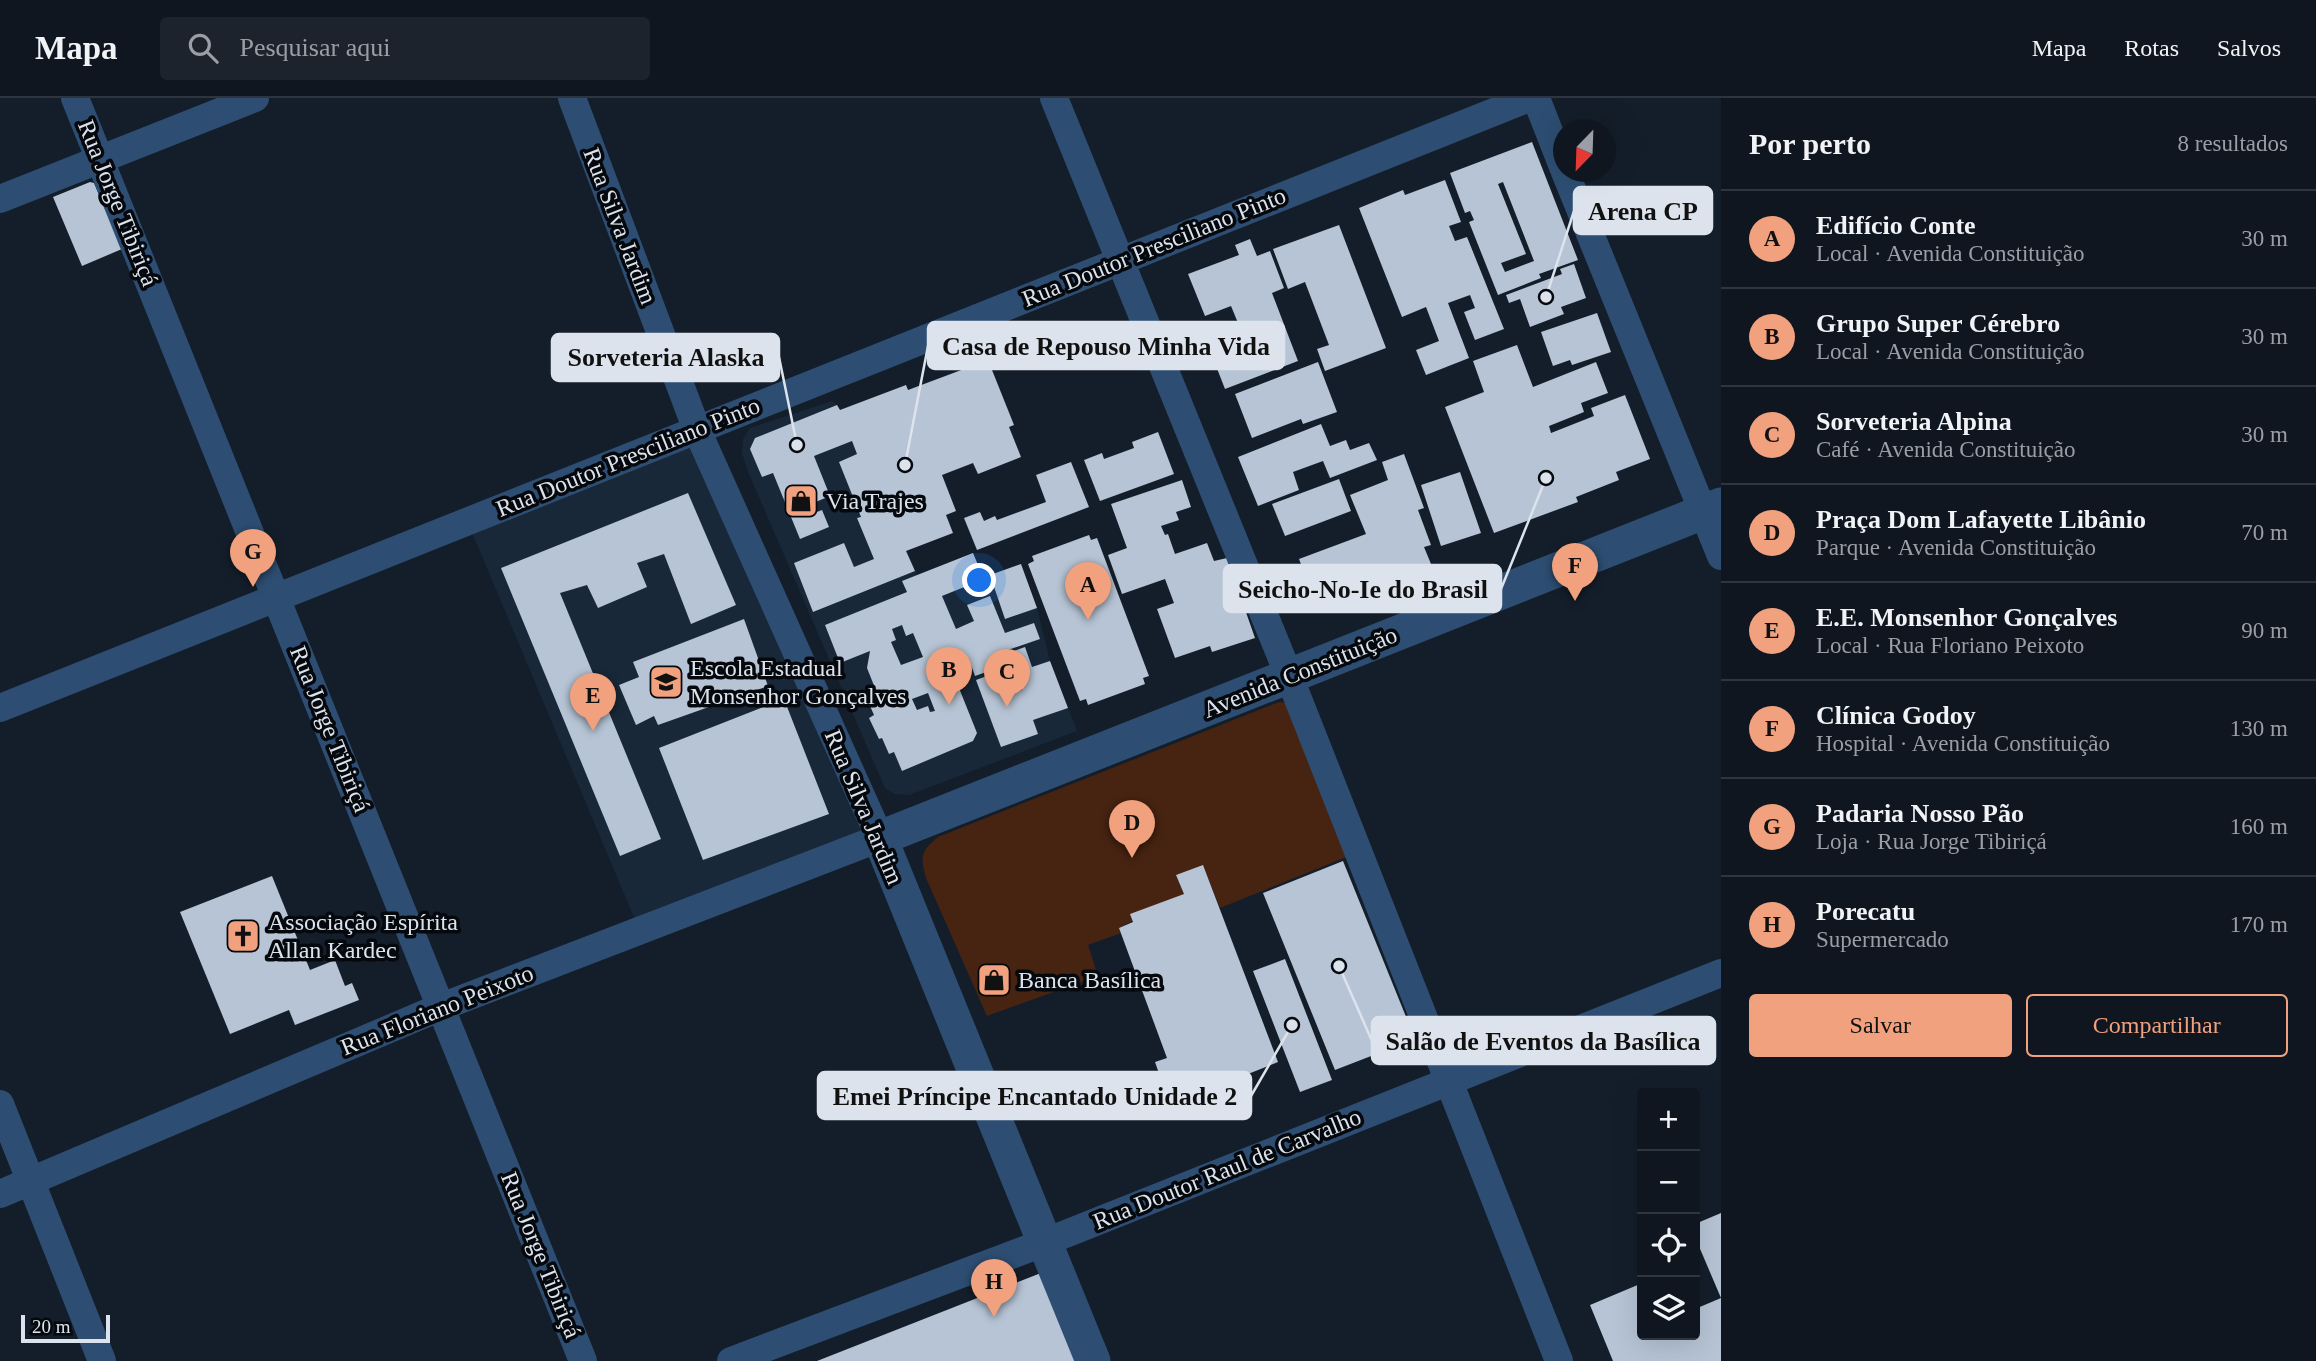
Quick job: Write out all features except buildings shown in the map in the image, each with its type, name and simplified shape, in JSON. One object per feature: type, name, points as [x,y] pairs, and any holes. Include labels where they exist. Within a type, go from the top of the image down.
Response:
[{"type":"street","name":"Rua Jorge Tibiriçá","points":[[75,98],[583,1361]]},
{"type":"street","points":[[0,199],[255,98]]},
{"type":"street","name":"Rua Silva Jardim","points":[[572,98],[696,430],[880,838],[1093,1361]]},
{"type":"street","points":[[1054,98],[1289,676],[1559,1361]]},
{"type":"street","name":"Rua Doutor Presciliano Pinto","points":[[0,708],[1529,98]]},
{"type":"street","points":[[1536,98],[1553,141]]},
{"type":"street","points":[[1570,182],[1712,509],[1721,556]]},
{"type":"street","name":"Avenida Constituição","points":[[880,838],[1712,509]]},
{"type":"street","name":"Rua Floriano Peixoto","points":[[0,1194],[441,1006],[880,838]]},
{"type":"street","name":"Rua Doutor Raul de Carvalho","points":[[730,1361],[1043,1242],[1721,973]]},
{"type":"street","points":[[0,1104],[102,1361]]},
{"type":"shaded area","points":[[832,401],[837,405],[857,454],[867,451],[917,575],[973,553],[984,579],[1021,564],[1037,608],[1050,661],[1077,731],[909,795],[895,794],[885,788],[742,453],[743,439],[750,428]]},
{"type":"shaded area","name":"Escola Estadual Monsenhor Gonçalves","points":[[692,442],[864,835],[636,922],[471,530]]},
{"type":"shaded area","points":[[1279,702],[1288,703],[1349,856],[1220,908],[1203,866],[1176,875],[1184,894],[1119,928],[1121,933],[1088,945],[1098,976],[987,1016],[926,878],[923,854],[928,846],[938,837]]},
{"type":"place","name":"Arena CP","points":[[1546,297]]},
{"type":"place","name":"Sorveteria Alaska","points":[[797,445]]},
{"type":"place","name":"Casa de Repouso Minha Vida","points":[[905,465]]},
{"type":"place","name":"Seicho-No-Ie do Brasil","points":[[1546,478]]},
{"type":"place","name":"Via Trajes","points":[[801,501]]},
{"type":"place","name":"Padaria Nosso Pão","points":[[253,587]]},
{"type":"place","name":"Clínica Godoy","points":[[1575,601]]},
{"type":"place","name":"Edifício Conte","points":[[1088,620]]},
{"type":"place","name":"Escola Estadual Monsenhor Gonçalves","points":[[666,682]]},
{"type":"place","name":"Grupo Super Cérebro","points":[[949,705]]},
{"type":"place","name":"Sorveteria Alpina","points":[[1007,707]]},
{"type":"place","name":"E.E. Monsenhor Gonçalves","points":[[593,731]]},
{"type":"place","name":"Praça Dom Lafayette Libânio","points":[[1132,858]]},
{"type":"place","name":"Associação Espírita Allan Kardec","points":[[243,936]]},
{"type":"place","name":"Salão de Eventos da Basílica","points":[[1339,966]]},
{"type":"place","name":"Banca Basílica","points":[[994,980]]},
{"type":"place","name":"Emei Príncipe Encantado Unidade 2","points":[[1292,1025]]},
{"type":"place","name":"Porecatu","points":[[994,1317]]}]
